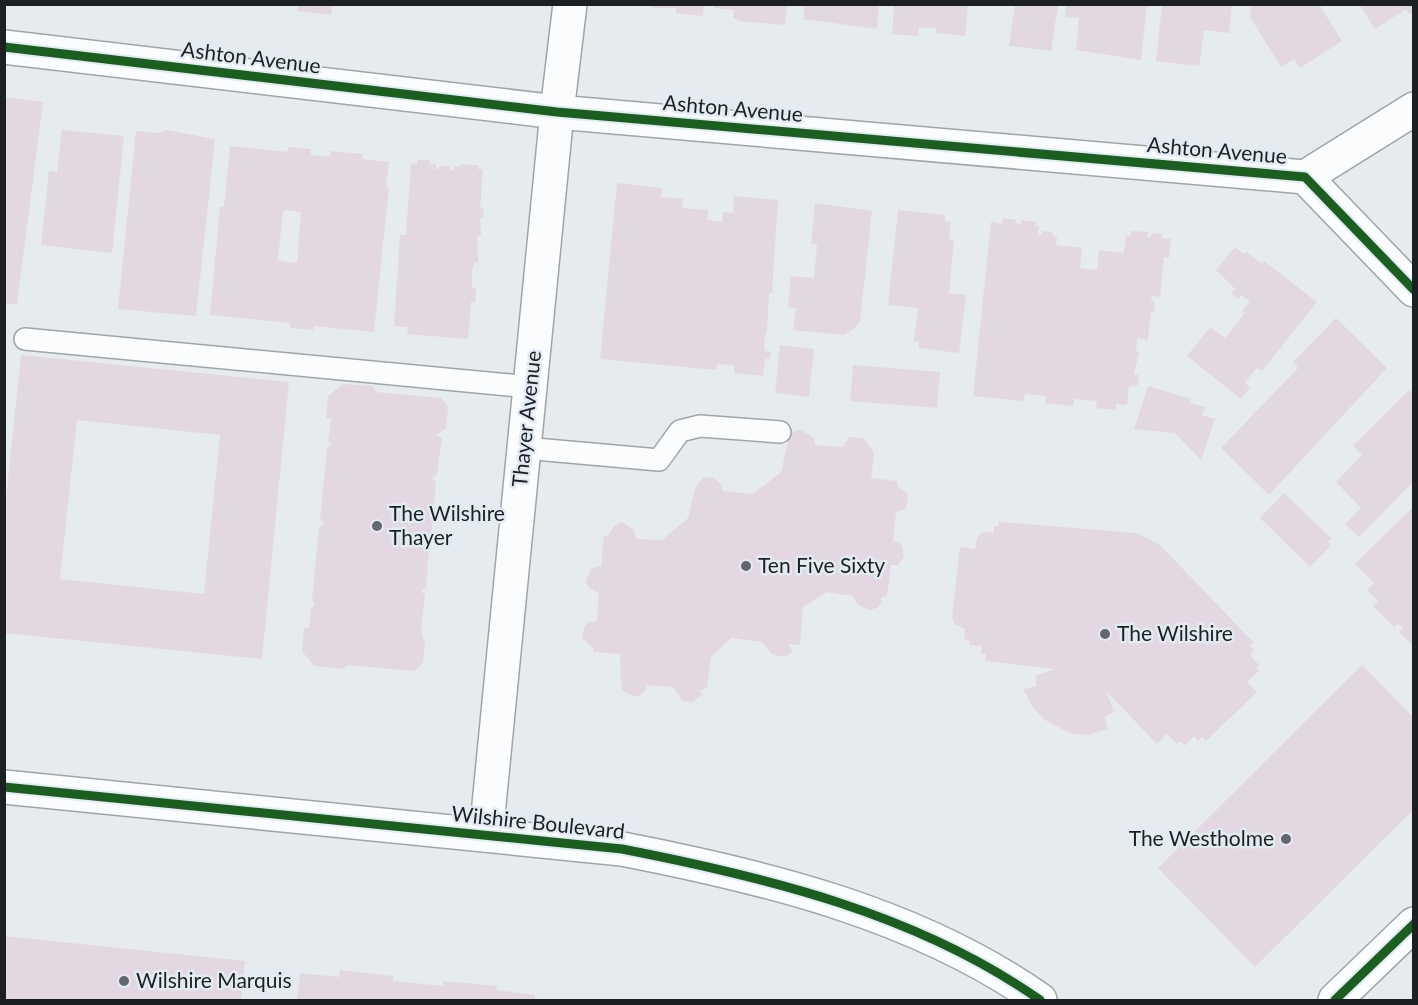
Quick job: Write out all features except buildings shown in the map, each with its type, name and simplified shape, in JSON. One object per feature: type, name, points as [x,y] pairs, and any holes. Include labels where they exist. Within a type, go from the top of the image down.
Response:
[{"type":"street","name":"Thayer Avenue","points":[[486,835],[557,112],[570,4]]},
{"type":"street","name":"Ashton Avenue","points":[[4,47],[557,112],[1305,177],[1413,290]]},
{"type":"street","points":[[1305,177],[1413,109]]},
{"type":"street","name":"Wilshire Boulevard","points":[[4,787],[622,849],[696,863],[797,889],[944,945],[1040,1000]]},
{"type":"street","points":[[1335,1000],[1413,924]]},
{"type":"lane","points":[[25,339],[530,387]]},
{"type":"lane","points":[[524,448],[659,460],[680,431],[700,426],[780,432]]},
{"type":"cycle path","points":[[4,47],[557,112],[1305,177],[1414,290]]},
{"type":"cycle path","points":[[4,787],[622,849],[676,860],[785,886],[892,922],[943,944],[993,970],[1040,1000]]},
{"type":"cycle path","points":[[1335,1000],[1414,924]]},
{"type":"place","name":"The Wilshire Thayer","points":[[377,526]]},
{"type":"place","name":"Ten Five Sixty","points":[[746,566]]},
{"type":"place","name":"The Wilshire","points":[[1105,634]]},
{"type":"place","name":"The Westholme","points":[[1286,839]]},
{"type":"place","name":"Wilshire Marquis","points":[[124,981]]}]
